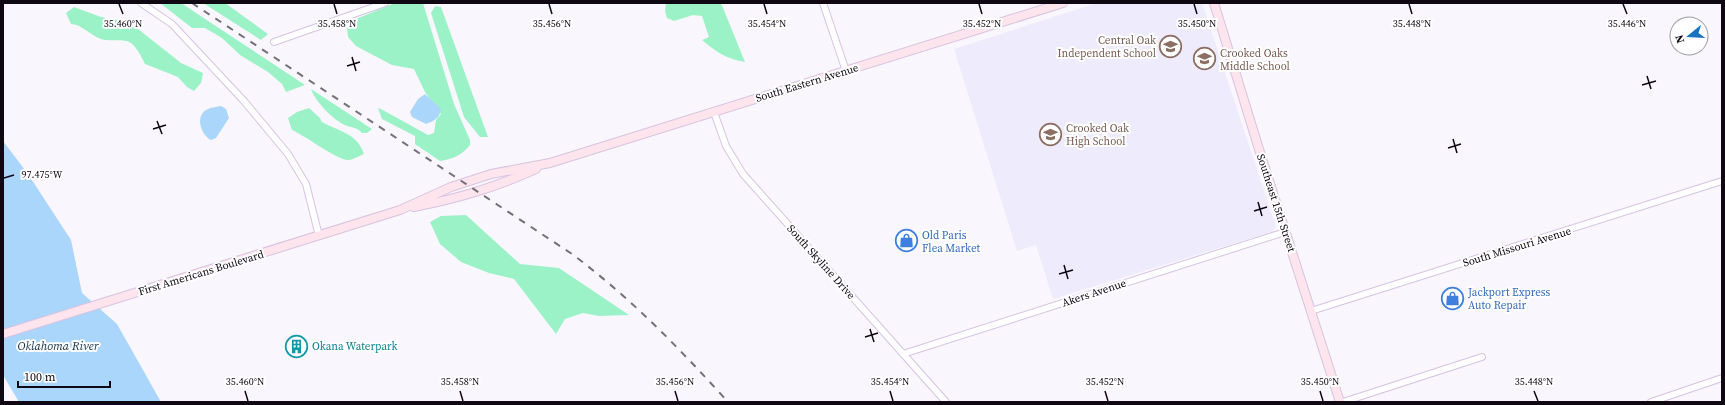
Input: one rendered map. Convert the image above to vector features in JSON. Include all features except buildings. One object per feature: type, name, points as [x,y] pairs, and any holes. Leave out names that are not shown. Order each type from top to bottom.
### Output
[{"type":"main road","name":"South Eastern Avenue","points":[[400,210],[456,199],[496,186],[550,163],[1063,3]]},
{"type":"main road","name":"Southeast 15th Street","points":[[1214,3],[1341,402]]},
{"type":"main road","name":"South Eastern Avenue","points":[[400,210],[451,188],[491,174],[550,163]]},
{"type":"main road","name":"First Americans Boulevard","points":[[3,334],[400,210]]},
{"type":"street","points":[[141,3],[172,24],[244,101],[288,154],[306,184],[319,236]]},
{"type":"street","points":[[274,42],[385,3]]},
{"type":"street","points":[[823,3],[846,71]]},
{"type":"street","name":"South Skyline Drive","points":[[714,112],[726,146],[743,174],[946,402]]},
{"type":"street","name":"South Missouri Avenue","points":[[1311,311],[1722,181]]},
{"type":"street","name":"Akers Avenue","points":[[903,354],[1286,232]]},
{"type":"street","points":[[1341,402],[1482,357]]},
{"type":"street","points":[[1651,402],[1660,401],[1722,378]]},
{"type":"shaded area","points":[[1097,3],[1202,3],[1276,227],[1271,232],[1053,299],[1036,245],[1017,251],[954,49]]},
{"type":"green space","points":[[160,3],[181,3],[305,85],[286,92],[282,84],[268,72],[240,55],[222,38],[205,28],[192,28]]},
{"type":"green space","points":[[203,3],[225,3],[268,34],[261,40]]},
{"type":"green space","points":[[395,3],[423,3],[454,104],[470,140],[470,145],[453,158],[440,161],[415,144],[415,136],[382,119],[378,108],[428,135],[434,133],[436,120],[441,114],[425,92],[414,69],[392,65],[356,46],[348,37],[347,28],[356,19]]},
{"type":"green space","points":[[666,3],[721,3],[745,62],[722,54],[702,40],[709,37],[702,16],[693,15],[674,21],[667,18],[665,11]]},
{"type":"green space","points":[[435,6],[441,7],[488,137],[480,137],[464,117],[431,13]]},
{"type":"green space","points":[[74,7],[101,17],[124,21],[138,29],[181,63],[203,73],[201,83],[194,91],[187,87],[178,77],[145,64],[131,43],[101,39],[75,24],[71,24],[66,13]]},
{"type":"green space","points":[[311,89],[372,129],[367,133],[362,133],[340,123],[320,104]]},
{"type":"green space","points":[[309,108],[320,118],[322,122],[352,137],[361,147],[364,154],[351,160],[337,157],[292,130],[288,118],[297,112]]},
{"type":"green space","points":[[466,215],[520,264],[559,268],[629,315],[599,316],[583,313],[565,319],[556,334],[514,279],[489,273],[461,262],[440,244],[430,222],[441,216]]},
{"type":"water","points":[[425,94],[441,109],[436,119],[426,124],[412,117],[410,112],[418,99]]},
{"type":"water","points":[[221,106],[226,109],[229,118],[216,138],[211,140],[202,130],[200,125],[201,116],[208,109]]},
{"type":"water","name":"Oklahoma River","points":[[3,141],[28,174],[71,240],[82,293],[117,324],[161,402],[19,402],[3,375]]},
{"type":"railway","points":[[192,3],[572,254],[615,288],[654,324],[728,402]]},
{"type":"place","name":"Central Oak Independent School","points":[[1171,46]]},
{"type":"place","name":"Crooked Oaks Middle School","points":[[1205,59]]},
{"type":"place","name":"Crooked Oak High School","points":[[1050,134]]},
{"type":"place","name":"Old Paris Flea Market","points":[[907,241]]},
{"type":"place","name":"Jackport Express Auto Repair","points":[[1452,298]]},
{"type":"place","name":"Okana Waterpark","points":[[296,346]]}]
